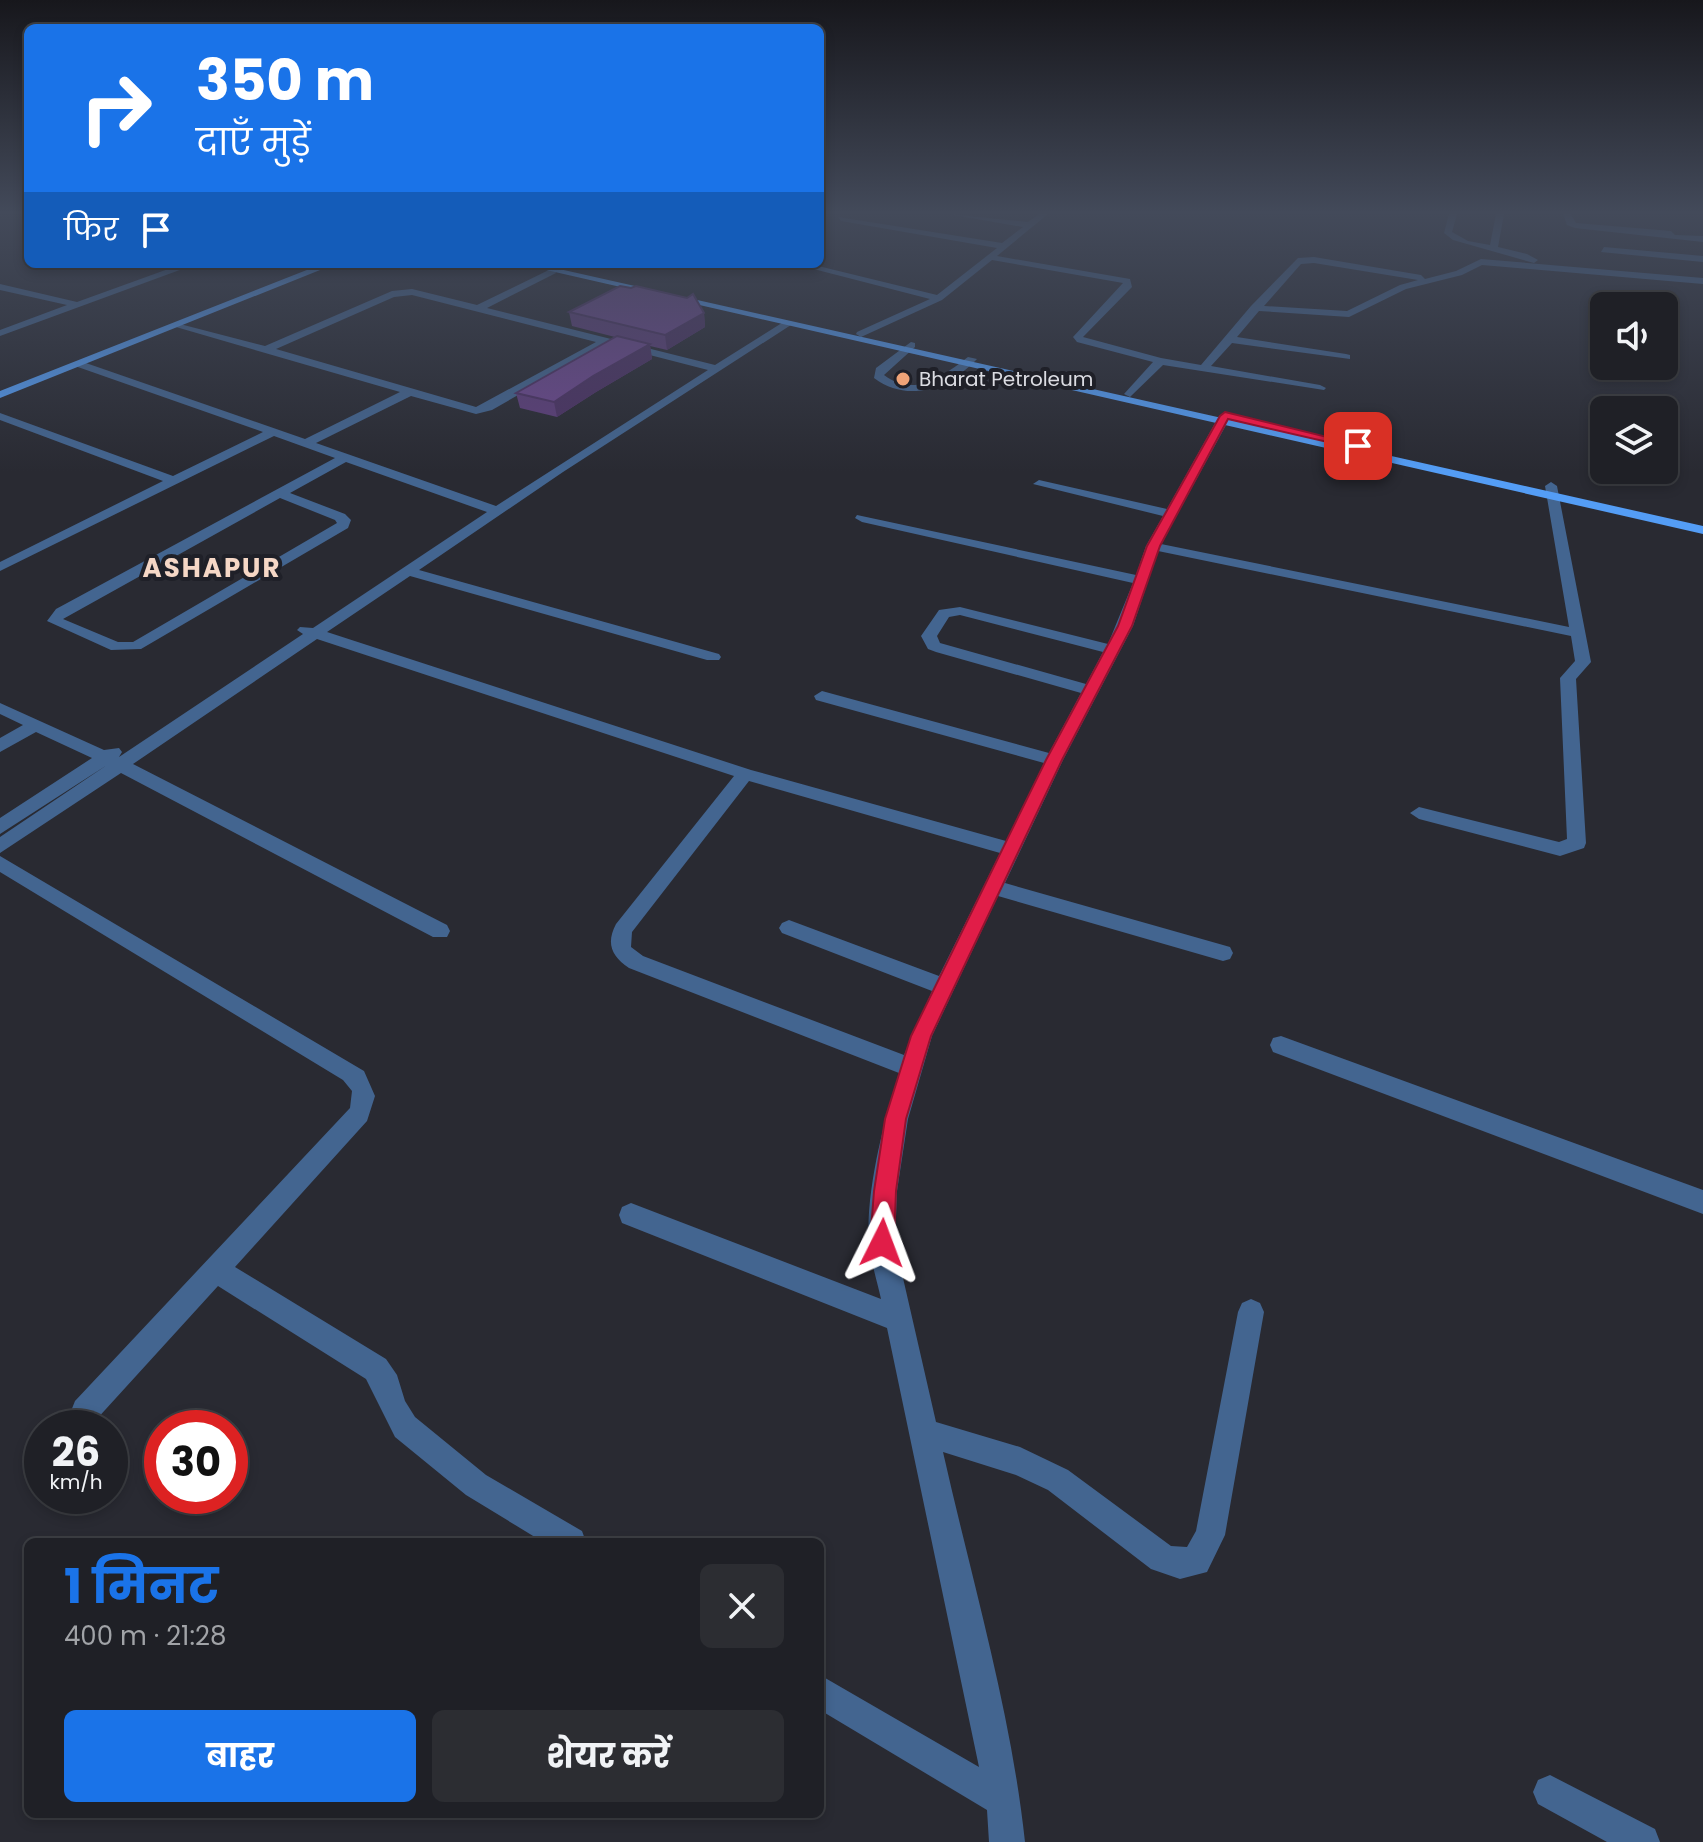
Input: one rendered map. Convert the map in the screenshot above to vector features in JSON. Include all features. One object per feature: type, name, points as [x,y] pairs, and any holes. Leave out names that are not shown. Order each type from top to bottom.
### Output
[{"type":"main road","points":[[0,386],[217,300]]},
{"type":"main road","points":[[0,395],[242,300]]},
{"type":"main road","points":[[693,300],[1130,394],[1223,419]]},
{"type":"main road","points":[[707,300],[861,334],[907,348]]},
{"type":"main road","points":[[968,361],[1551,491],[1703,521]]},
{"type":"main road","points":[[1551,491],[1703,530]]},
{"type":"street","points":[[56,300],[78,305]]},
{"type":"street","points":[[0,333],[92,300]]},
{"type":"street","points":[[268,349],[381,300]]},
{"type":"street","points":[[445,300],[711,368]]},
{"type":"street","points":[[479,308],[494,300]]},
{"type":"street","points":[[861,334],[935,300]]},
{"type":"street","points":[[1114,300],[1078,337],[1160,361],[1320,388]]},
{"type":"street","points":[[1204,368],[1262,300]]},
{"type":"street","points":[[1254,308],[1349,314],[1377,300]]},
{"type":"street","points":[[711,368],[775,320]]},
{"type":"street","points":[[0,827],[112,761],[492,509],[711,368],[789,323]]},
{"type":"street","points":[[180,325],[469,410],[483,410],[605,341]]},
{"type":"street","points":[[1228,339],[1346,357]]},
{"type":"street","points":[[907,348],[880,370],[878,376],[893,388],[922,389],[943,382],[968,361]]},
{"type":"street","points":[[1130,394],[1160,361]]},
{"type":"street","points":[[79,364],[492,509]]},
{"type":"street","points":[[306,443],[410,392]]},
{"type":"street","points":[[0,416],[174,481]]},
{"type":"street","points":[[1007,1842],[1003,1800],[882,1243],[896,1119],[921,1036],[1054,760],[1112,650],[1143,581],[1153,546],[1223,419]]},
{"type":"street","points":[[2,565],[275,431]]},
{"type":"street","points":[[281,494],[340,517],[344,520],[343,525],[136,646],[116,647],[54,621],[61,612],[346,457]]},
{"type":"street","points":[[1039,484],[1170,514]]},
{"type":"street","points":[[1419,813],[1560,849],[1577,843],[1568,678],[1583,662],[1551,491]]},
{"type":"street","points":[[308,630],[408,571],[492,509]]},
{"type":"street","points":[[862,518],[1143,581]]},
{"type":"street","points":[[1153,546],[1578,633]]},
{"type":"street","points":[[408,571],[713,657]]},
{"type":"street","points":[[1091,691],[941,649],[929,642],[929,636],[944,613],[960,611],[1112,650]]},
{"type":"street","points":[[308,630],[745,774],[1013,850]]},
{"type":"street","points":[[822,696],[1054,760]]},
{"type":"street","points":[[0,708],[112,761],[440,931]]},
{"type":"street","points":[[0,746],[35,725]]},
{"type":"street","points":[[0,846],[112,761]]},
{"type":"street","points":[[745,774],[623,929],[618,944],[622,954],[912,1068]]},
{"type":"street","points":[[0,863],[351,1073],[363,1083],[366,1098],[359,1114],[86,1410]]},
{"type":"street","points":[[994,887],[1223,953]]},
{"type":"street","points":[[789,928],[945,987]]},
{"type":"street","points":[[1281,1045],[1703,1202]]},
{"type":"street","points":[[631,1215],[897,1318]]},
{"type":"street","points":[[216,1270],[376,1369],[387,1385],[393,1407],[405,1427],[476,1485],[564,1538]]},
{"type":"street","points":[[923,1432],[1020,1462],[1058,1480],[1162,1558],[1180,1564],[1196,1561],[1210,1535],[1251,1312]]},
{"type":"street","points":[[824,1693],[1003,1800]]},
{"type":"street","points":[[1550,1792],[1642,1842]]},
{"type":"building","points":[[593,300],[696,300],[704,313],[665,335],[569,312]]},
{"type":"building","points":[[617,336],[650,344],[554,402],[516,393]]},
{"type":"place","name":"Bharat Petroleum","points":[[903,379]]},
{"type":"district","name":"ASHAPUR","points":[[212,568]]},
{"type":"route","points":[[882,1243],[885,1191],[896,1119],[921,1036],[1054,760],[1125,626],[1153,546],[1225,416],[1358,446]]}]
